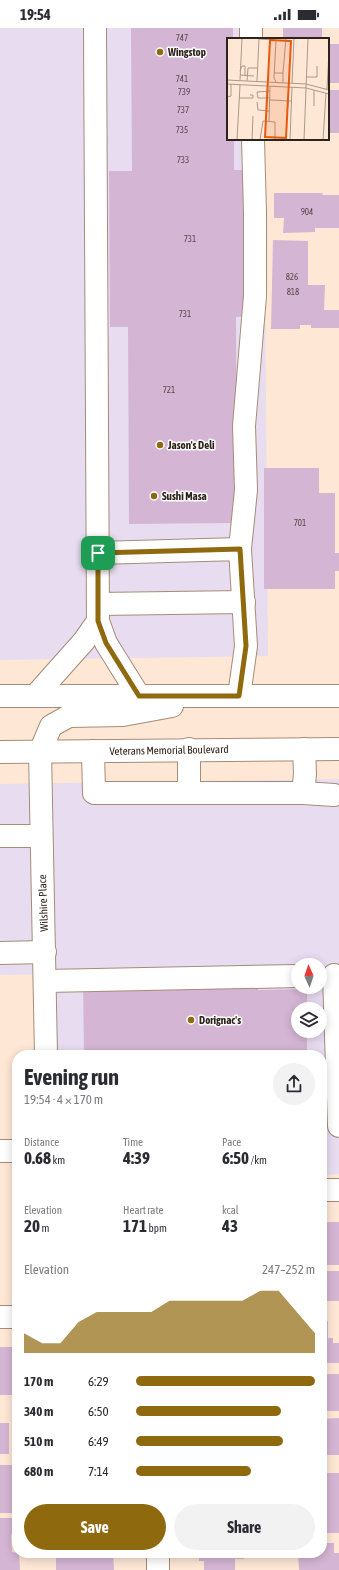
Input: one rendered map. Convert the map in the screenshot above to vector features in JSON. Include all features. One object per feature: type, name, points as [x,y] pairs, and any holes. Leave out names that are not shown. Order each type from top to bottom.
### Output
[{"type":"main road","points":[[95,28],[98,613],[106,643],[139,696]]},
{"type":"main road","points":[[232,696],[246,646],[240,549],[246,490],[244,426],[255,296],[253,140]]},
{"type":"main road","points":[[98,553],[240,549]]},
{"type":"main road","points":[[98,613],[244,602]]},
{"type":"main road","points":[[35,696],[84,641],[98,613]]},
{"type":"main road","points":[[0,696],[339,696]]},
{"type":"main road","points":[[40,752],[50,726],[69,716],[123,715],[232,696]]},
{"type":"main road","points":[[189,749],[189,793]]},
{"type":"main road","name":"Veterans Memorial Boulevard","points":[[0,752],[189,749],[339,749]]},
{"type":"main road","points":[[303,793],[305,774],[304,749]]},
{"type":"main road","points":[[93,751],[94,793],[303,793],[334,795]]},
{"type":"main road","name":"Wilshire Place","points":[[40,752],[41,836],[46,981],[46,1050]]},
{"type":"main road","points":[[0,836],[41,836]]},
{"type":"main road","points":[[0,953],[45,952]]},
{"type":"main road","points":[[331,975],[339,1126]]},
{"type":"main road","points":[[46,981],[291,976]]},
{"type":"main road","points":[[0,1151],[12,1151]]},
{"type":"main road","points":[[327,1190],[339,1190]]},
{"type":"main road","points":[[0,1317],[12,1317]]},
{"type":"main road","points":[[158,1558],[158,1570]]},
{"type":"shaded area","points":[[0,28],[262,28],[262,38],[227,38],[227,140],[264,140],[268,656],[0,660]]},
{"type":"shaded area","points":[[339,779],[339,1174],[327,1175],[327,1050],[56,1050],[55,974],[0,975],[0,784]]},
{"type":"building","points":[[131,28],[233,28],[233,38],[227,38],[227,140],[234,140],[234,170],[247,170],[248,316],[236,317],[237,523],[129,524],[128,327],[110,327],[109,171],[132,171]]},
{"type":"building","points":[[283,28],[322,28],[322,38],[283,38]]},
{"type":"building","points":[[329,44],[339,44],[339,83],[329,83]]},
{"type":"building","points":[[329,90],[339,90],[339,133],[329,133]]},
{"type":"building","points":[[274,193],[323,193],[322,195],[339,195],[339,228],[315,228],[315,232],[283,233],[284,218],[274,218]]},
{"type":"building","points":[[273,240],[308,241],[308,285],[325,285],[324,310],[339,310],[339,328],[311,328],[311,325],[300,325],[300,329],[271,329]]},
{"type":"building","points":[[264,468],[319,468],[319,493],[335,493],[335,553],[339,553],[339,571],[335,571],[335,589],[264,589]]},
{"type":"building","name":"Dorignac's","points":[[258,982],[258,990],[291,989],[291,994],[307,994],[307,1002],[291,1002],[291,1038],[307,1038],[307,1050],[84,1050],[83,983]]},
{"type":"building","points":[[327,1222],[339,1222],[339,1265],[327,1265]]},
{"type":"building","points":[[327,1271],[339,1271],[339,1301],[327,1301]]},
{"type":"building","points":[[327,1321],[328,1338],[333,1338],[333,1343],[339,1343],[339,1363],[327,1363]]},
{"type":"building","points":[[0,1347],[12,1347],[12,1395],[0,1395]]},
{"type":"building","points":[[327,1374],[339,1374],[339,1411],[327,1411]]},
{"type":"building","points":[[339,1418],[339,1455],[327,1455],[327,1419]]},
{"type":"building","points":[[0,1423],[9,1423],[9,1454],[0,1454]]},
{"type":"building","points":[[0,1465],[12,1465],[12,1513],[0,1513]]},
{"type":"building","points":[[327,1473],[339,1473],[339,1533],[327,1533]]},
{"type":"building","points":[[0,1518],[12,1518],[12,1558],[19,1558],[20,1570],[0,1570]]},
{"type":"building","points":[[327,1543],[334,1543],[334,1553],[339,1553],[339,1570],[299,1570],[298,1558],[327,1558]]},
{"type":"building","points":[[56,1558],[113,1558],[114,1570],[56,1570]]},
{"type":"building","points":[[199,1558],[244,1558],[235,1559],[235,1570],[204,1570],[204,1561],[199,1561]]},
{"type":"place","name":"Wingstop","points":[[160,52]]},
{"type":"place","name":"Jason's Deli","points":[[160,445]]},
{"type":"place","name":"Sushi Masa","points":[[154,496]]},
{"type":"place","name":"Dorignac's","points":[[191,1020]]},
{"type":"route","points":[[240,549],[246,646],[239,696],[139,696],[106,643],[98,621],[98,553],[240,549]]}]
